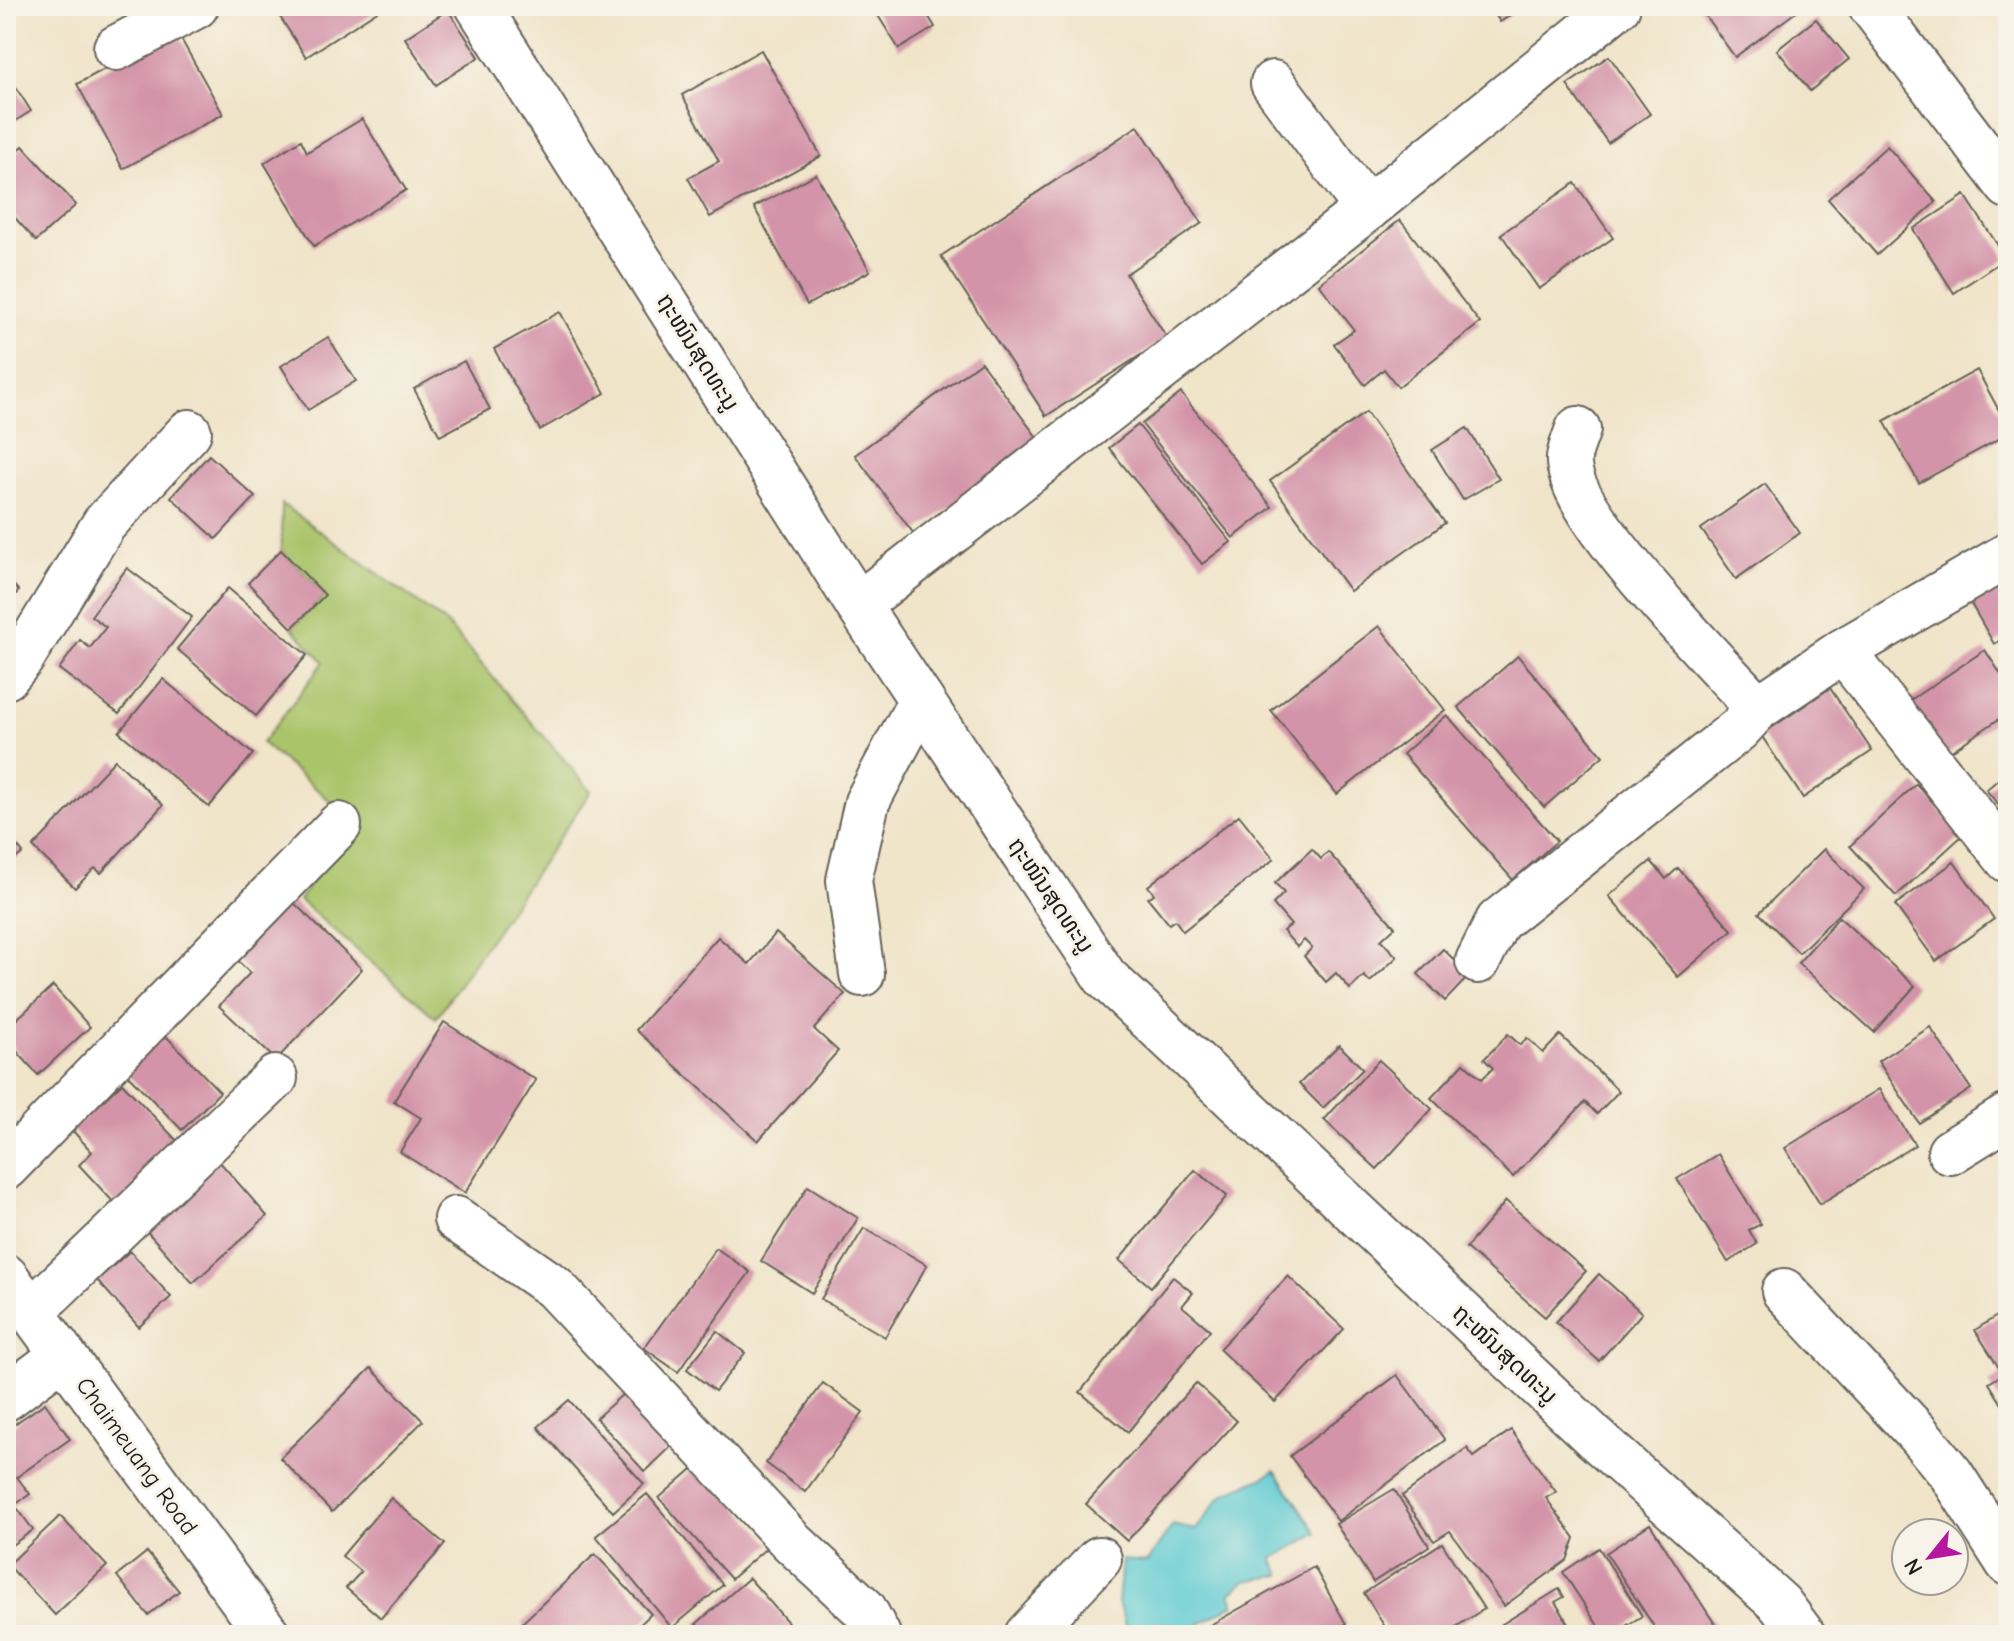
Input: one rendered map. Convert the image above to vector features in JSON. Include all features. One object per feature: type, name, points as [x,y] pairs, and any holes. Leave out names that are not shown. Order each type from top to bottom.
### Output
[{"type":"street","points":[[116,48],[196,6]]},
{"type":"street","name":"ຖະໜົນສຸດທະນູ","points":[[478,6],[858,605],[1105,977],[1595,1438],[1780,1604],[1803,1635]]},
{"type":"street","points":[[858,605],[1367,209],[1618,6]]},
{"type":"street","points":[[1871,6],[2008,186]]},
{"type":"street","points":[[1273,83],[1367,209]]},
{"type":"street","points":[[1578,429],[1568,460],[1580,499],[1632,569],[1758,708]]},
{"type":"street","points":[[6,677],[22,658],[104,524],[189,432]]},
{"type":"street","points":[[1478,961],[1498,921],[1739,729],[1758,708],[1843,651],[2008,555]]},
{"type":"street","points":[[1843,651],[2008,860]]},
{"type":"street","points":[[862,974],[849,880],[867,802],[921,700]]},
{"type":"street","points":[[6,1167],[339,825]]},
{"type":"street","points":[[18,1294],[275,1078]]},
{"type":"street","points":[[1950,1152],[2008,1116]]},
{"type":"street","points":[[456,1219],[554,1287],[790,1540],[864,1609],[878,1635]]},
{"type":"street","points":[[1784,1291],[1917,1433],[1951,1474],[2008,1563]]},
{"type":"street","name":"Chaimeuang Road","points":[[18,1294],[268,1635]]},
{"type":"street","points":[[6,1398],[63,1355]]},
{"type":"street","points":[[1027,1635],[1099,1559]]},
{"type":"green space","points":[[282,504],[446,623],[591,791],[436,1018],[299,900],[354,821],[262,743],[324,662],[292,628],[325,595],[281,550]]},
{"type":"water","points":[[1275,1470],[1317,1533],[1273,1559],[1281,1575],[1246,1581],[1230,1593],[1234,1604],[1197,1626],[1201,1635],[1129,1635],[1118,1603],[1122,1560],[1147,1562],[1173,1525],[1195,1530],[1224,1495]]},
{"type":"building","points":[[273,6],[385,6],[306,57]]},
{"type":"building","points":[[872,6],[922,6],[935,27],[899,49]]},
{"type":"building","points":[[1490,6],[1525,6],[1500,22]]},
{"type":"building","points":[[1698,6],[1804,6],[1735,57]]},
{"type":"building","points":[[448,10],[479,57],[436,85],[405,38]]},
{"type":"building","points":[[1816,19],[1849,59],[1810,91],[1777,50]]},
{"type":"building","points":[[176,30],[223,114],[123,169],[77,84]]},
{"type":"building","points":[[761,50],[821,156],[710,217],[688,178],[719,161],[682,95]]},
{"type":"building","points":[[1609,56],[1650,114],[1608,143],[1567,85]]},
{"type":"building","points":[[6,72],[31,111],[6,127]]},
{"type":"building","points":[[362,119],[406,190],[314,246],[264,163],[301,140],[307,152]]},
{"type":"building","points":[[1138,126],[1202,223],[1126,274],[1167,338],[1046,416],[941,256]]},
{"type":"building","points":[[23,146],[76,205],[36,241],[6,208],[6,161]]},
{"type":"building","points":[[1887,146],[1936,202],[1877,255],[1828,199]]},
{"type":"building","points":[[816,174],[870,271],[807,305],[754,207]]},
{"type":"building","points":[[1575,183],[1613,238],[1539,289],[1501,234]]},
{"type":"building","points":[[1965,195],[2006,258],[1954,293],[1913,229]]},
{"type":"building","points":[[1400,220],[1480,323],[1398,387],[1384,369],[1365,385],[1334,344],[1354,330],[1319,284]]},
{"type":"building","points":[[560,312],[605,393],[540,430],[494,349]]},
{"type":"building","points":[[328,337],[356,381],[308,410],[281,366]]},
{"type":"building","points":[[464,361],[490,409],[440,436],[414,389]]},
{"type":"building","points":[[981,362],[1039,440],[914,534],[855,455]]},
{"type":"building","points":[[1977,370],[2008,427],[2008,434],[1919,483],[1884,421]]},
{"type":"building","points":[[1181,393],[1272,507],[1233,538],[1142,424]]},
{"type":"building","points":[[1366,412],[1445,523],[1350,591],[1270,481]]},
{"type":"building","points":[[1138,425],[1231,542],[1202,564],[1109,448]]},
{"type":"building","points":[[1467,428],[1499,479],[1463,500],[1432,450]]},
{"type":"building","points":[[209,455],[255,497],[216,539],[171,497]]},
{"type":"building","points":[[1765,484],[1800,533],[1736,579],[1701,529]]},
{"type":"building","points":[[281,550],[325,595],[292,628],[248,583]]},
{"type":"building","points":[[127,568],[192,617],[119,714],[59,669],[80,640],[90,648],[106,627],[91,616]]},
{"type":"building","points":[[2008,571],[2008,636],[1994,644],[1966,595]]},
{"type":"building","points":[[6,577],[19,591],[6,604]]},
{"type":"building","points":[[228,588],[307,655],[256,716],[177,649]]},
{"type":"building","points":[[1379,626],[1445,710],[1337,794],[1271,710]]},
{"type":"building","points":[[1985,650],[2008,685],[2008,713],[1938,760],[1903,705]]},
{"type":"building","points":[[1518,656],[1603,756],[1544,807],[1458,707]]},
{"type":"building","points":[[163,679],[253,754],[209,807],[119,732]]},
{"type":"building","points":[[1830,688],[1872,751],[1803,798],[1761,735]]},
{"type":"building","points":[[1447,715],[1557,841],[1513,880],[1403,754]]},
{"type":"building","points":[[115,760],[163,805],[101,873],[95,868],[75,888],[33,847]]},
{"type":"building","points":[[2008,771],[2008,816],[1986,790]]},
{"type":"building","points":[[1916,784],[1963,835],[1896,896],[1850,846]]},
{"type":"building","points":[[1239,815],[1274,859],[1183,931],[1175,920],[1169,924],[1148,898],[1154,894],[1148,886]]},
{"type":"building","points":[[6,832],[23,853],[6,866]]},
{"type":"building","points":[[1312,849],[1321,859],[1328,852],[1395,927],[1381,940],[1397,957],[1370,982],[1364,976],[1350,989],[1336,973],[1326,982],[1304,956],[1312,948],[1304,940],[1297,947],[1283,931],[1291,925],[1273,904],[1284,893],[1275,883]]},
{"type":"building","points":[[1824,849],[1864,889],[1799,953],[1759,913]]},
{"type":"building","points":[[1651,861],[1666,879],[1678,868],[1732,930],[1678,977],[1609,896]]},
{"type":"building","points":[[1954,862],[1994,919],[1936,961],[1895,905]]},
{"type":"building","points":[[290,899],[362,969],[276,1060],[219,1006],[250,973],[228,951]]},
{"type":"building","points":[[1839,917],[1915,986],[1874,1032],[1798,963]]},
{"type":"building","points":[[776,933],[845,994],[814,1029],[838,1051],[758,1141],[636,1030],[718,937],[749,964]]},
{"type":"building","points":[[1443,949],[1470,975],[1445,1001],[1418,974]]},
{"type":"building","points":[[53,986],[90,1027],[38,1075],[6,1039],[6,1029]]},
{"type":"building","points":[[444,1022],[536,1080],[465,1193],[400,1152],[421,1118],[394,1101]]},
{"type":"building","points":[[1930,1027],[1971,1089],[1919,1123],[1878,1061]]},
{"type":"building","points":[[163,1033],[220,1092],[182,1130],[124,1071]]},
{"type":"building","points":[[1508,1034],[1520,1045],[1527,1038],[1543,1053],[1560,1035],[1619,1091],[1597,1114],[1585,1102],[1513,1177],[1431,1098],[1464,1063],[1482,1079],[1493,1068],[1484,1059]]},
{"type":"building","points":[[1339,1045],[1363,1069],[1323,1108],[1299,1084]]},
{"type":"building","points":[[1379,1060],[1432,1109],[1377,1169],[1324,1120]]},
{"type":"building","points":[[122,1083],[181,1145],[117,1206],[79,1165],[92,1152],[72,1130]]},
{"type":"building","points":[[1879,1089],[1915,1145],[1820,1204],[1785,1148]]},
{"type":"building","points":[[1718,1154],[1761,1224],[1749,1230],[1757,1244],[1728,1262],[1677,1179]]},
{"type":"building","points":[[219,1161],[267,1216],[193,1283],[144,1228]]},
{"type":"building","points":[[1195,1170],[1227,1196],[1151,1287],[1119,1260]]},
{"type":"building","points":[[808,1186],[858,1218],[812,1293],[761,1261]]},
{"type":"building","points":[[1506,1201],[1586,1271],[1545,1317],[1466,1248]]},
{"type":"building","points":[[864,1228],[927,1265],[885,1337],[821,1299]]},
{"type":"building","points":[[716,1248],[750,1272],[678,1372],[644,1348]]},
{"type":"building","points":[[130,1251],[171,1297],[139,1327],[97,1280]]},
{"type":"building","points":[[1599,1274],[1642,1313],[1599,1361],[1556,1322]]},
{"type":"building","points":[[1288,1276],[1344,1329],[1275,1402],[1219,1349]]},
{"type":"building","points":[[1173,1277],[1193,1293],[1182,1306],[1210,1330],[1128,1432],[1080,1392]]},
{"type":"building","points":[[2008,1309],[2008,1414],[1989,1383],[2003,1374],[1975,1330]]},
{"type":"building","points":[[717,1331],[745,1353],[715,1391],[687,1369]]},
{"type":"building","points":[[371,1368],[423,1421],[332,1512],[280,1458]]},
{"type":"building","points":[[1397,1375],[1445,1440],[1338,1521],[1290,1456]]},
{"type":"building","points":[[823,1383],[863,1412],[805,1492],[766,1463]]},
{"type":"building","points":[[1196,1383],[1237,1421],[1127,1541],[1086,1504]]},
{"type":"building","points":[[631,1387],[678,1440],[645,1472],[596,1418]]},
{"type":"building","points":[[569,1400],[644,1484],[613,1512],[538,1427]]},
{"type":"building","points":[[45,1403],[70,1439],[17,1477],[30,1494],[6,1511],[6,1430]]},
{"type":"building","points":[[1511,1430],[1556,1492],[1546,1498],[1575,1538],[1567,1560],[1504,1606],[1450,1531],[1434,1541],[1402,1496],[1467,1448],[1474,1457]]},
{"type":"building","points":[[699,1463],[771,1544],[731,1579],[659,1498]]},
{"type":"building","points":[[1394,1489],[1429,1546],[1373,1582],[1336,1524]]},
{"type":"building","points":[[647,1494],[723,1585],[672,1628],[596,1536]]},
{"type":"building","points":[[391,1498],[445,1544],[381,1618],[346,1588],[361,1572],[342,1556]]},
{"type":"building","points":[[18,1509],[33,1530],[6,1549],[6,1517]]},
{"type":"building","points":[[60,1516],[107,1566],[55,1615],[8,1565]]},
{"type":"building","points":[[1650,1524],[1722,1635],[1645,1635],[1655,1628],[1606,1553]]},
{"type":"building","points":[[1442,1543],[1484,1609],[1443,1635],[1390,1635],[1364,1593]]},
{"type":"building","points":[[1599,1548],[1642,1616],[1611,1635],[1604,1635],[1563,1572]]},
{"type":"building","points":[[147,1552],[179,1591],[148,1615],[117,1576]]},
{"type":"building","points":[[595,1554],[651,1614],[629,1635],[534,1635],[522,1623]]},
{"type":"building","points":[[1314,1567],[1346,1624],[1326,1635],[1207,1635],[1203,1629]]},
{"type":"building","points":[[749,1578],[799,1635],[706,1635],[696,1624]]},
{"type":"building","points":[[1559,1589],[1564,1597],[1555,1602],[1576,1635],[1497,1635],[1494,1629]]}]
